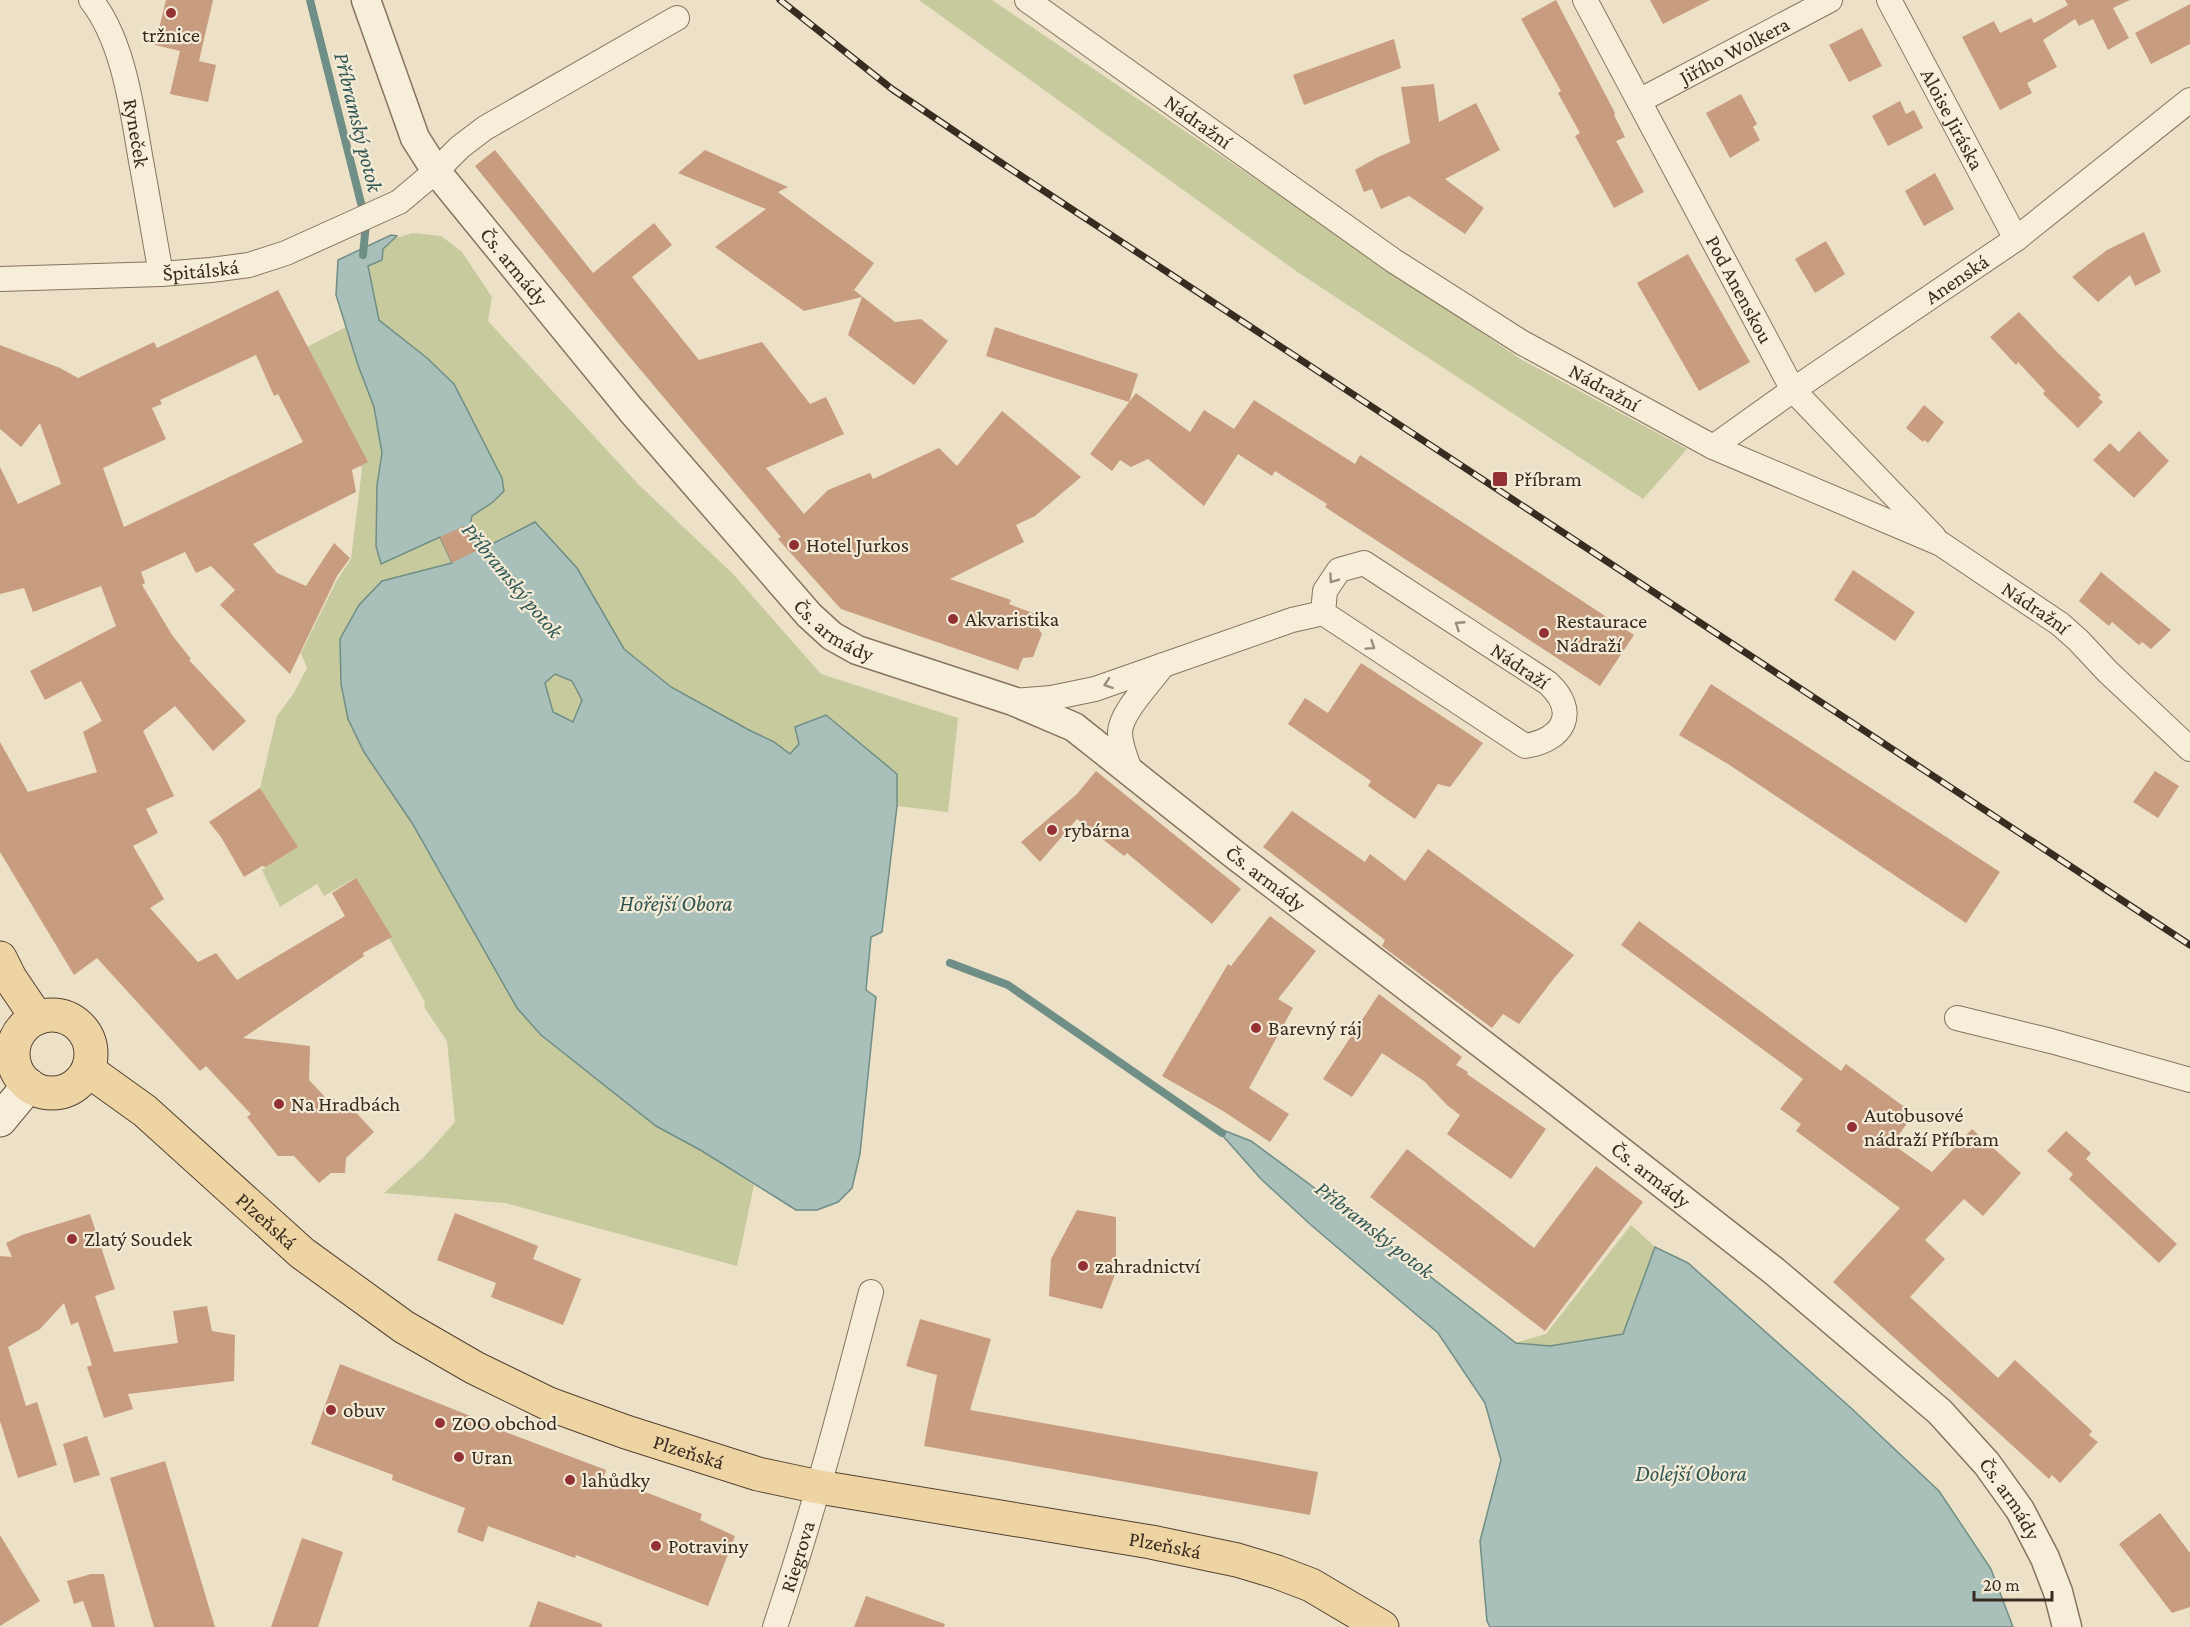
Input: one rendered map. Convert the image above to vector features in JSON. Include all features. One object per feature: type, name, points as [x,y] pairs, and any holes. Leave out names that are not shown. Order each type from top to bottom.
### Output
[{"type":"main road","points":[[0,958],[10,978],[37,1018]]},
{"type":"main road","points":[[57,1016],[75,1022],[85,1032],[90,1044],[92,1057],[88,1070],[82,1080],[62,1092],[39,1091],[29,1085],[20,1075],[14,1063],[17,1036],[26,1025],[37,1018],[57,1016]]},
{"type":"main road","name":"Plzeňská","points":[[88,1070],[145,1111],[302,1253],[404,1327],[475,1368],[549,1404],[626,1432],[758,1474],[819,1488],[1150,1542],[1237,1560],[1311,1585],[1382,1627]]},
{"type":"main road","points":[[0,1120],[29,1085]]},
{"type":"street","name":"Ryneček","points":[[91,0],[109,29],[119,56],[137,136],[161,274]]},
{"type":"street","name":"Čs. armády","points":[[366,0],[415,138],[436,171],[631,410],[809,615],[832,636],[857,650],[1013,701],[1074,727],[1235,855],[1774,1271],[1940,1412],[1987,1464],[2020,1510],[2046,1558],[2067,1627]]},
{"type":"street","name":"Nádražní","points":[[1027,0],[1395,261],[1521,342],[1713,447],[1941,544],[2060,624],[2190,749]]},
{"type":"street","name":"Pod Anenskou","points":[[1585,0],[1793,390],[1941,544]]},
{"type":"street","name":"Jiřího Wolkera","points":[[1639,101],[1830,0]]},
{"type":"street","name":"Aloise Jiráska","points":[[1889,0],[2016,239]]},
{"type":"street","points":[[436,171],[460,147],[485,128],[677,18]]},
{"type":"street","name":"Anenská","points":[[1713,447],[2016,239],[2190,100]]},
{"type":"street","name":"Špitálská","points":[[0,279],[161,274],[249,265],[286,253],[399,202],[436,171]]},
{"type":"street","name":"Nádraží","points":[[1364,563],[1548,683],[1556,691],[1564,706],[1563,721],[1558,732],[1549,740],[1525,746],[1323,613],[1325,591],[1339,570],[1364,563]]},
{"type":"street","points":[[1013,701],[1073,695],[1292,620],[1323,613]]},
{"type":"street","points":[[1131,772],[1122,749],[1120,733],[1122,720],[1163,665]]},
{"type":"street","points":[[1957,1018],[2051,1041],[2190,1080]]},
{"type":"street","name":"Riegrova","points":[[775,1627],[819,1488],[871,1292]]},
{"type":"green space","points":[[919,0],[992,0],[1522,360],[1687,449],[1643,499],[1296,271]]},
{"type":"green space","points":[[413,233],[441,236],[462,252],[492,297],[488,321],[639,485],[733,574],[821,674],[958,718],[948,812],[897,806],[897,773],[799,744],[790,754],[774,742],[671,687],[624,649],[577,568],[472,542],[465,528],[470,526],[472,516],[493,502],[427,358],[379,320],[368,266],[382,260],[383,249],[396,238]]},
{"type":"green space","points":[[346,327],[374,407],[382,453],[377,485],[376,546],[380,564],[440,537],[452,563],[382,581],[364,752],[412,823],[517,1008],[541,1035],[656,1126],[702,1151],[754,1185],[737,1266],[505,1203],[384,1193],[424,1157],[455,1122],[447,1041],[424,1007],[425,1002],[355,878],[324,896],[317,884],[280,907],[262,870],[298,847],[260,788],[277,716],[294,693],[307,668],[301,653],[337,580],[351,559],[362,469],[303,349]]},
{"type":"green space","points":[[555,674],[572,681],[582,700],[572,723],[553,712],[544,682]]},
{"type":"green space","points":[[1631,1225],[1655,1247],[1624,1334],[1550,1346],[1516,1343],[1546,1334]]},
{"type":"water","name":"Hořejší Obora","points":[[391,235],[397,236],[383,249],[382,260],[368,266],[379,320],[427,358],[454,384],[502,478],[504,491],[493,502],[472,516],[470,526],[465,528],[472,542],[485,535],[490,545],[535,522],[577,568],[624,649],[671,687],[774,742],[790,754],[799,744],[795,727],[826,715],[897,774],[897,806],[882,932],[871,937],[866,990],[876,997],[860,1154],[852,1188],[838,1202],[817,1210],[796,1210],[702,1151],[656,1126],[541,1035],[517,1008],[412,823],[364,752],[348,719],[341,684],[340,639],[359,605],[382,581],[452,563],[440,537],[381,564],[376,546],[377,485],[382,453],[374,407],[336,295],[338,260]],"holes":[[[555,674],[572,681],[582,700],[573,722],[553,712],[545,683]]]},
{"type":"water","name":"Dolejší Obora","points":[[1215,1127],[1251,1141],[1516,1343],[1550,1346],[1623,1334],[1655,1247],[1688,1263],[1851,1408],[1939,1491],[1991,1569],[2013,1627],[1490,1627],[1487,1621],[1480,1541],[1501,1460],[1485,1403],[1438,1333],[1311,1225],[1261,1179]]},
{"type":"building","points":[[166,0],[213,0],[199,61],[216,65],[208,102],[170,94],[180,51],[155,45]]},
{"type":"building","points":[[1556,0],[1615,113],[1625,137],[1616,141],[1644,192],[1614,208],[1575,136],[1580,133],[1558,93],[1561,91],[1521,19]]},
{"type":"building","points":[[1650,0],[1710,0],[1663,24]]},
{"type":"building","points":[[2065,0],[2130,0],[2113,8],[2129,38],[2108,50],[2093,19],[2079,26],[2075,19],[2043,40],[2057,67],[2027,83],[2032,93],[2000,110],[1962,37],[1994,21],[2000,33],[2031,18],[2034,23],[2068,5]]},
{"type":"building","points":[[2190,4],[2190,44],[2151,64],[2135,33]]},
{"type":"building","points":[[1862,28],[1882,66],[1849,82],[1829,45]]},
{"type":"building","points":[[1394,39],[1401,68],[1304,105],[1293,75]]},
{"type":"building","points":[[1434,84],[1439,122],[1476,103],[1500,150],[1445,179],[1484,208],[1465,234],[1409,196],[1381,209],[1372,189],[1364,192],[1355,170],[1410,143],[1401,87]]},
{"type":"building","points":[[1741,94],[1757,124],[1753,127],[1760,140],[1730,158],[1706,113]]},
{"type":"building","points":[[1900,101],[1906,114],[1914,110],[1923,128],[1888,146],[1872,116]]},
{"type":"building","points":[[495,150],[593,273],[654,223],[672,245],[632,277],[699,360],[762,342],[810,404],[826,397],[844,434],[766,468],[804,514],[828,490],[870,473],[873,479],[939,448],[957,466],[1002,411],[1081,477],[1035,516],[1016,525],[1024,542],[950,579],[1011,600],[1009,604],[1038,615],[1035,623],[1042,634],[1033,657],[1023,658],[1018,670],[841,609],[778,539],[781,537],[618,343],[475,166]]},
{"type":"building","points":[[705,150],[788,187],[778,192],[874,263],[854,290],[895,322],[921,319],[948,341],[914,385],[848,335],[862,297],[804,311],[715,247],[766,209],[678,173]]},
{"type":"building","points":[[1935,173],[1954,209],[1924,226],[1905,191]]},
{"type":"building","points":[[2144,232],[2161,272],[2135,286],[2130,275],[2098,302],[2072,277],[2107,250]]},
{"type":"building","points":[[1826,241],[1845,274],[1815,293],[1795,259]]},
{"type":"building","points":[[1688,254],[1750,362],[1699,391],[1637,283]]},
{"type":"building","points":[[278,290],[368,462],[352,470],[356,492],[253,544],[277,573],[306,586],[334,543],[350,558],[337,576],[290,674],[220,605],[235,590],[211,566],[196,573],[185,552],[141,572],[145,583],[142,585],[172,635],[191,659],[189,660],[246,721],[213,751],[175,706],[143,731],[174,796],[146,809],[158,833],[133,846],[164,899],[150,908],[198,962],[216,953],[237,980],[345,916],[332,893],[356,878],[392,937],[363,953],[364,956],[243,1038],[310,1046],[309,1080],[325,1097],[334,1099],[340,1104],[349,1105],[374,1132],[346,1158],[345,1173],[331,1173],[319,1183],[294,1156],[278,1156],[247,1117],[251,1114],[206,1066],[200,1071],[97,958],[74,975],[0,852],[0,742],[28,792],[97,772],[83,732],[102,721],[81,681],[45,700],[30,671],[116,626],[101,586],[33,612],[24,588],[0,594],[0,467],[18,504],[61,484],[40,423],[21,447],[0,429],[0,345],[60,368],[78,378],[154,342],[157,348]],"holes":[[[256,355],[274,396],[278,394],[303,442],[124,527],[103,468],[166,439],[152,408],[162,404],[160,400]]]},
{"type":"building","points":[[2019,312],[2101,395],[2098,398],[2103,402],[2078,428],[2043,394],[2045,391],[2018,362],[2016,365],[1990,337]]},
{"type":"building","points":[[995,327],[1138,374],[1129,402],[986,356]]},
{"type":"building","points":[[1136,393],[1190,432],[1204,410],[1234,429],[1254,400],[1355,464],[1360,455],[1634,635],[1600,686],[1325,507],[1327,504],[1275,471],[1272,476],[1238,454],[1204,506],[1148,459],[1131,467],[1120,460],[1112,471],[1090,454]]},
{"type":"building","points":[[1924,405],[1944,422],[1928,443],[1924,440],[1923,442],[1906,428]]},
{"type":"building","points":[[2139,431],[2169,461],[2134,498],[2093,460],[2110,443],[2119,452]]},
{"type":"building","points":[[464,526],[476,551],[452,563],[440,537]]},
{"type":"building","points":[[1853,570],[1915,612],[1895,641],[1834,600]]},
{"type":"building","points":[[2101,572],[2171,630],[2151,649],[2142,642],[2139,645],[2112,622],[2109,626],[2079,601]]},
{"type":"building","points":[[1361,663],[1483,743],[1450,787],[1438,784],[1415,819],[1368,786],[1371,781],[1288,724],[1305,698],[1328,713]]},
{"type":"building","points":[[1711,684],[2000,872],[1966,923],[1728,764],[1679,735]]},
{"type":"building","points":[[1096,771],[1241,889],[1212,924],[1127,853],[1124,856],[1077,819],[1040,862],[1021,842],[1077,794]]},
{"type":"building","points":[[2155,771],[2179,786],[2158,818],[2133,802]]},
{"type":"building","points":[[260,788],[298,847],[266,867],[262,866],[244,877],[221,837],[209,822]]},
{"type":"building","points":[[1292,811],[1365,862],[1370,854],[1405,881],[1428,849],[1574,955],[1519,1024],[1503,1014],[1492,1028],[1382,946],[1385,940],[1263,847]]},
{"type":"building","points":[[1270,916],[1316,951],[1278,999],[1293,1008],[1249,1088],[1289,1114],[1270,1142],[1223,1111],[1162,1076],[1228,964],[1231,966]]},
{"type":"building","points":[[1639,921],[1841,1071],[1846,1064],[1914,1114],[1892,1144],[1932,1172],[1972,1129],[2021,1173],[1983,1216],[1964,1199],[1925,1240],[1945,1259],[1910,1297],[1998,1378],[2015,1360],[2092,1431],[2089,1435],[2098,1442],[2060,1483],[2052,1475],[2049,1479],[1833,1282],[1900,1208],[1796,1131],[1801,1124],[1780,1109],[1803,1079],[1621,945]]},
{"type":"building","points":[[1379,994],[1462,1057],[1456,1065],[1468,1072],[1467,1074],[1546,1129],[1511,1179],[1447,1134],[1460,1115],[1424,1081],[1382,1053],[1352,1097],[1323,1079]]},
{"type":"building","points":[[2066,1131],[2091,1153],[2086,1159],[2177,1244],[2159,1263],[2069,1179],[2073,1174],[2047,1151]]},
{"type":"building","points":[[1407,1149],[1534,1248],[1596,1166],[1643,1202],[1545,1331],[1370,1197]]},
{"type":"building","name":"zahradnictví","points":[[1077,1210],[1116,1217],[1116,1272],[1102,1309],[1049,1296],[1051,1259]]},
{"type":"building","points":[[455,1213],[538,1246],[533,1259],[581,1279],[563,1325],[491,1297],[496,1283],[437,1260]]},
{"type":"building","points":[[90,1214],[115,1289],[95,1296],[114,1352],[178,1343],[173,1311],[207,1306],[212,1331],[235,1335],[234,1381],[128,1394],[133,1409],[104,1418],[87,1367],[92,1365],[78,1322],[71,1325],[64,1303],[40,1329],[8,1347],[26,1406],[37,1402],[57,1465],[18,1478],[0,1421],[0,1256],[12,1257],[6,1243],[22,1235]]},
{"type":"building","points":[[920,1319],[991,1339],[970,1410],[1318,1472],[1310,1515],[924,1446],[937,1375],[906,1366]]},
{"type":"building","name":"Uran","points":[[340,1364],[473,1417],[474,1420],[606,1470],[604,1476],[702,1514],[700,1520],[735,1536],[708,1606],[576,1555],[575,1558],[488,1526],[483,1542],[457,1532],[465,1508],[392,1480],[393,1475],[311,1444]]},
{"type":"building","points":[[87,1436],[100,1475],[74,1483],[63,1444]]},
{"type":"building","points":[[165,1461],[215,1627],[154,1627],[110,1478]]},
{"type":"building","points":[[2160,1513],[2190,1553],[2190,1607],[2172,1613],[2119,1544]]},
{"type":"building","points":[[0,1535],[40,1601],[0,1626]]},
{"type":"building","points":[[302,1538],[343,1552],[318,1627],[271,1627]]},
{"type":"building","points":[[91,1574],[104,1574],[115,1627],[92,1627],[83,1601],[74,1604],[67,1581]]},
{"type":"building","points":[[866,1596],[945,1624],[944,1627],[854,1627]]},
{"type":"building","points":[[538,1601],[602,1624],[602,1627],[529,1627]]},
{"type":"waterway","name":"Příbramský potok","points":[[310,0],[366,223],[363,255]]},
{"type":"waterway","name":"Příbramský potok","points":[[950,963],[1008,985],[1222,1133]]},
{"type":"railway","points":[[780,0],[892,89],[997,160],[2190,945]]},
{"type":"place","name":"tržnice","points":[[171,13]]},
{"type":"place","name":"Příbram","points":[[1500,479]]},
{"type":"place","name":"Hotel Jurkos","points":[[794,545]]},
{"type":"place","name":"Akvaristika","points":[[953,619]]},
{"type":"place","name":"Restaurace Nádraží","points":[[1544,633]]},
{"type":"place","name":"rybárna","points":[[1052,830]]},
{"type":"place","name":"Barevný ráj","points":[[1256,1028]]},
{"type":"place","name":"Na Hradbách","points":[[279,1104]]},
{"type":"place","name":"Autobusové nádraží Příbram","points":[[1852,1127]]},
{"type":"place","name":"Zlatý Soudek","points":[[72,1239]]},
{"type":"place","name":"zahradnictví","points":[[1083,1266]]},
{"type":"place","name":"obuv","points":[[331,1410]]},
{"type":"place","name":"ZOO obchod","points":[[440,1423]]},
{"type":"place","name":"Uran","points":[[459,1457]]},
{"type":"place","name":"lahůdky","points":[[570,1480]]},
{"type":"place","name":"Potraviny","points":[[656,1546]]}]
